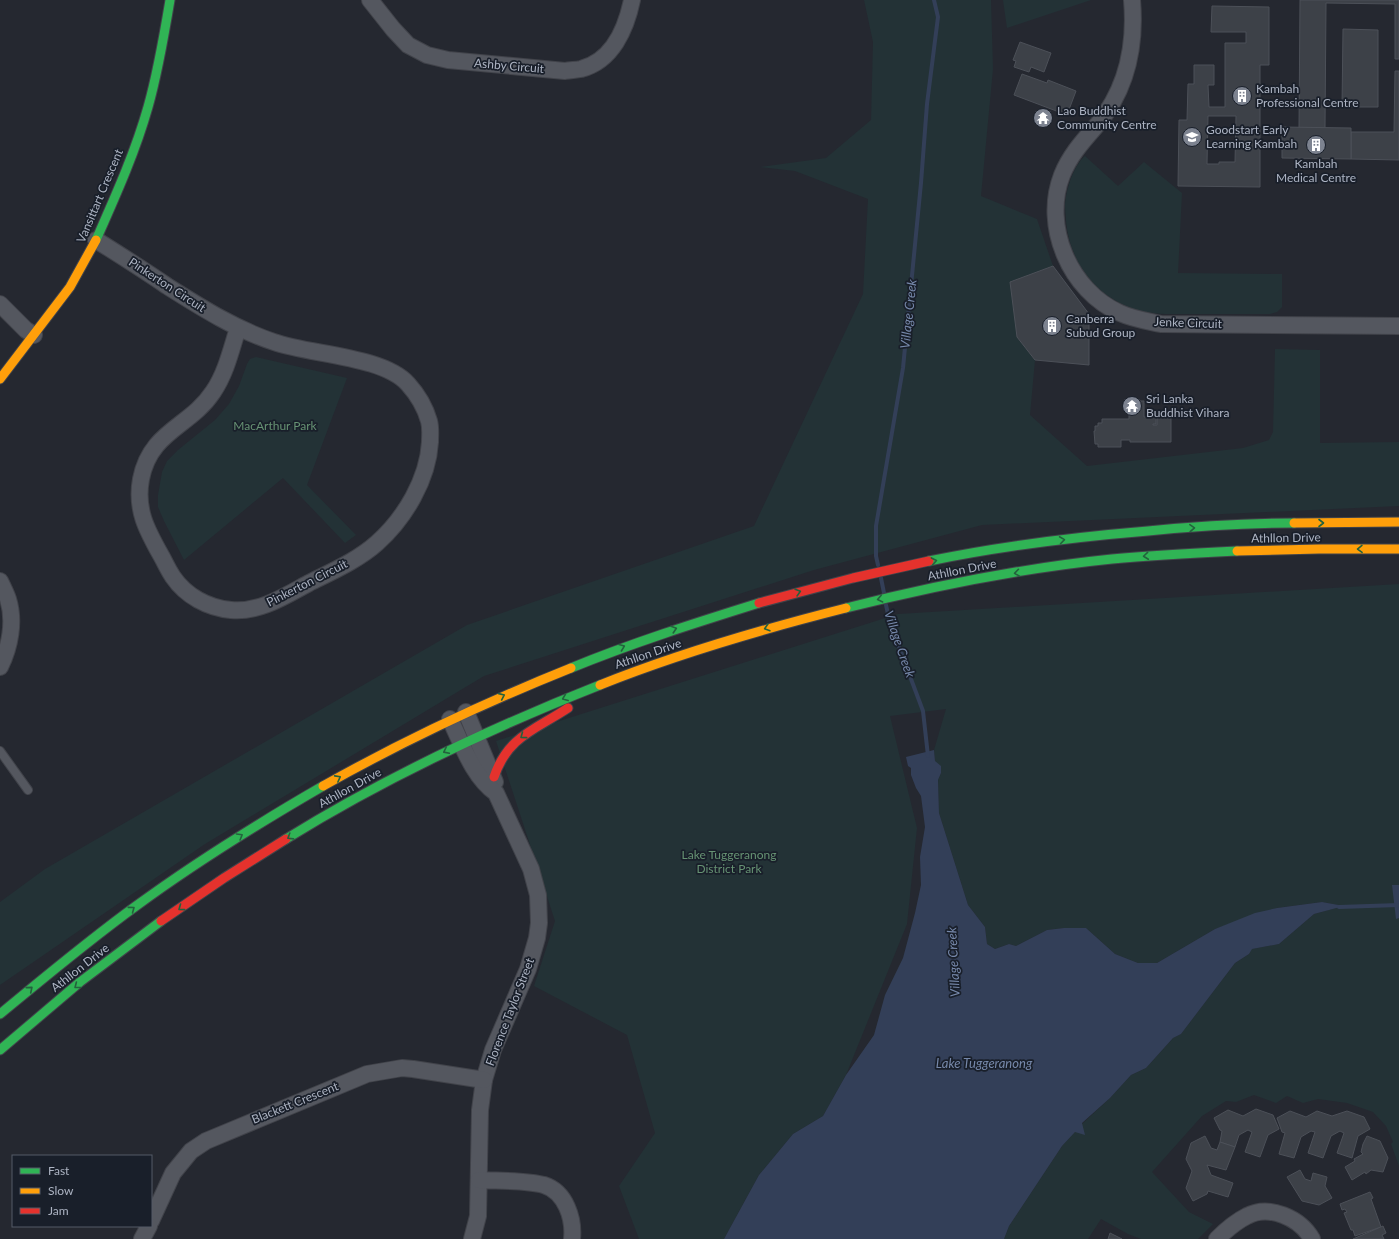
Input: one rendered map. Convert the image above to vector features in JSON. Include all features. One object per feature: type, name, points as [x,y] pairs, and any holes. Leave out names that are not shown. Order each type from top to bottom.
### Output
[{"type":"main road","name":"Vansittart Crescent","points":[[0,379],[70,287],[96,240],[130,161],[148,107],[162,52],[170,0]]},
{"type":"main road","name":"Athllon Drive","points":[[0,1014],[67,959],[138,905],[234,839],[324,785],[450,719],[544,677],[637,642],[729,611],[825,584],[987,550],[1080,538],[1161,530],[1273,523],[1399,522]]},
{"type":"main road","name":"Athllon Drive","points":[[0,1050],[57,1001],[129,945],[202,892],[323,816],[396,776],[469,740],[601,684],[713,644],[785,623],[901,594],[992,576],[1071,564],[1170,554],[1269,550],[1399,549]]},
{"type":"main road","points":[[494,777],[502,758],[513,744],[527,733],[556,717],[601,684]]},
{"type":"street","name":"Ashby Circuit","points":[[370,0],[392,30],[408,45],[427,55],[448,60],[565,71],[589,65],[611,50],[622,32],[632,0]]},
{"type":"street","name":"Jenke Circuit","points":[[1132,0],[1134,19],[1133,42],[1131,55],[1121,84],[1108,109],[1076,150],[1062,175],[1058,189],[1056,204],[1057,225],[1061,245],[1070,266],[1085,287],[1100,301],[1120,313],[1140,320],[1161,324],[1399,326]]},
{"type":"street","name":"Pinkerton Circuit","points":[[96,240],[210,313],[238,328],[276,343],[370,363],[389,370],[407,382],[420,399],[429,420],[429,455],[417,488],[396,523],[378,542],[357,558],[275,601],[254,609],[232,610],[212,606],[194,597],[186,592],[173,577],[144,525],[140,506],[140,486],[148,457],[160,441],[164,436],[200,408],[213,393],[223,376],[238,328]]},
{"type":"street","points":[[0,304],[26,330],[34,335]]},
{"type":"street","points":[[0,581],[8,600],[11,622],[9,646],[0,667]]},
{"type":"street","name":"Florence Taylor Street","points":[[466,712],[469,740],[477,774],[489,788],[496,793],[532,869],[538,895],[539,923],[538,938],[528,969],[493,1050],[484,1080],[480,1110],[480,1180],[478,1216],[472,1239]]},
{"type":"street","name":"Florence Taylor Street","points":[[450,719],[469,740],[494,777],[497,786],[496,793]]},
{"type":"street","name":"Blackett Crescent","points":[[152,1219],[173,1173],[191,1151],[206,1141],[260,1117],[367,1074],[402,1068],[484,1080]]},
{"type":"street","points":[[480,1180],[530,1183],[544,1185],[551,1188],[562,1198],[570,1212],[572,1220],[572,1239]]},
{"type":"street","points":[[1217,1239],[1229,1227],[1248,1215],[1269,1212],[1292,1219],[1306,1230],[1312,1239]]},
{"type":"street","points":[[142,1239],[148,1227]]},
{"type":"lane","points":[[0,751],[28,790]]},
{"type":"green space","points":[[864,0],[991,0],[993,69],[981,196],[1037,219],[1053,266],[1010,282],[1017,337],[1035,360],[1030,415],[1087,466],[1243,448],[1269,440],[1273,432],[1275,349],[1320,350],[1320,443],[1399,442],[1399,506],[982,525],[814,570],[484,676],[205,844],[0,985],[0,902],[45,869],[467,625],[754,526],[863,294],[868,199],[795,171],[760,167],[826,158],[871,120],[873,42]]},
{"type":"green space","points":[[1003,0],[1091,0],[1007,28]]},
{"type":"green space","points":[[1085,156],[1118,186],[1144,162],[1182,193],[1178,273],[1282,274],[1282,307],[1277,312],[1270,314],[1162,314],[1134,309],[1107,295],[1086,275],[1073,250],[1068,236],[1065,206],[1067,193],[1074,172]]},
{"type":"green space","name":"MacArthur Park","points":[[256,357],[347,378],[307,485],[356,535],[345,543],[283,478],[184,560],[158,507],[158,495],[162,472],[167,461],[178,450],[215,420],[229,404],[239,386],[247,364],[250,359]]},
{"type":"green space","name":"Lake Tuggeranong District Park","points":[[1399,584],[1399,1166],[1391,1144],[1393,1142],[1386,1126],[1373,1112],[1347,1103],[1318,1099],[1303,1103],[1287,1096],[1276,1103],[1254,1095],[1236,1102],[1226,1101],[1202,1116],[1152,1172],[1189,1212],[1213,1224],[1198,1239],[1141,1239],[1128,1234],[1101,1219],[1088,1239],[1004,1239],[1009,1226],[1062,1146],[1131,1075],[1146,1068],[1173,1038],[1181,1034],[1235,963],[1249,954],[1251,949],[1279,944],[1314,914],[1343,906],[1322,902],[1277,908],[1215,929],[1157,963],[1138,963],[1115,954],[1086,928],[1047,930],[1016,946],[1009,944],[995,949],[987,944],[985,927],[968,905],[939,813],[938,780],[941,773],[935,761],[934,750],[946,709],[890,716],[917,828],[907,924],[846,1075],[823,1116],[793,1134],[759,1175],[724,1239],[639,1239],[619,1186],[655,1133],[627,1035],[534,986],[555,921],[496,741],[898,614]]},
{"type":"water","name":"Lake Tuggeranong","points":[[934,750],[935,761],[941,766],[941,773],[938,780],[939,813],[968,905],[985,927],[987,944],[995,949],[1009,944],[1016,946],[1047,930],[1086,928],[1115,954],[1138,963],[1157,963],[1215,929],[1255,913],[1277,908],[1322,902],[1344,906],[1314,914],[1279,944],[1252,949],[1249,954],[1235,963],[1181,1034],[1173,1038],[1146,1068],[1131,1075],[1110,1098],[1082,1123],[1085,1135],[1075,1132],[1062,1146],[1009,1226],[1004,1239],[724,1239],[759,1175],[793,1134],[823,1116],[846,1075],[874,1035],[885,995],[903,958],[921,885],[920,857],[925,827],[921,796],[911,775],[911,768],[908,766],[906,757]]},
{"type":"water","points":[[1392,885],[1399,885],[1399,918],[1396,919]]},
{"type":"building","points":[[1300,0],[1399,0],[1399,59],[1395,59],[1395,4],[1326,3],[1325,128],[1299,128]]},
{"type":"building","name":"Kambah Professional Centre","points":[[1212,6],[1269,7],[1269,65],[1260,65],[1260,187],[1178,186],[1179,120],[1187,120],[1188,84],[1194,84],[1194,65],[1214,65],[1214,85],[1208,85],[1209,107],[1225,107],[1225,43],[1246,43],[1246,32],[1211,32]],"holes":[[[1208,116],[1236,116],[1235,162],[1207,164]]]},
{"type":"building","points":[[1343,29],[1378,30],[1378,107],[1342,107]]},
{"type":"building","points":[[1020,42],[1051,53],[1044,72],[1031,67],[1029,72],[1014,67],[1016,61],[1013,60]]},
{"type":"building","points":[[1395,71],[1399,71],[1399,160],[1351,159],[1351,132],[1394,132]]},
{"type":"building","points":[[1022,74],[1047,83],[1048,80],[1076,91],[1067,115],[1014,95]]},
{"type":"building","name":"Kambah Medical Centre","points":[[1282,127],[1351,128],[1351,159],[1282,158]]},
{"type":"building","name":"Canberra Subud Group","points":[[1053,266],[1089,314],[1089,365],[1035,360],[1017,337],[1010,282]]},
{"type":"building","points":[[1129,401],[1144,401],[1144,417],[1156,417],[1156,424],[1153,425],[1157,425],[1157,415],[1171,415],[1171,442],[1130,442],[1130,440],[1121,440],[1121,447],[1098,447],[1098,444],[1095,444],[1095,426],[1098,426],[1098,423],[1102,423],[1102,419],[1129,419]]},
{"type":"building","points":[[1256,1109],[1273,1115],[1279,1129],[1268,1135],[1260,1157],[1245,1152],[1252,1132],[1248,1130],[1239,1135],[1235,1147],[1220,1142],[1222,1131],[1214,1118],[1228,1110],[1243,1116]]},
{"type":"building","points":[[1290,1111],[1306,1117],[1317,1111],[1332,1116],[1347,1111],[1364,1117],[1370,1129],[1358,1136],[1352,1158],[1337,1153],[1344,1133],[1340,1131],[1331,1136],[1323,1158],[1308,1153],[1315,1132],[1311,1131],[1301,1137],[1294,1158],[1279,1154],[1285,1133],[1282,1132],[1277,1118]]},
{"type":"building","points":[[1205,1136],[1211,1148],[1217,1150],[1220,1142],[1235,1147],[1226,1170],[1207,1165],[1211,1175],[1233,1183],[1228,1197],[1208,1191],[1207,1194],[1193,1201],[1186,1188],[1192,1171],[1186,1159],[1191,1143]]},
{"type":"building","points":[[1367,1136],[1380,1141],[1388,1158],[1383,1172],[1371,1170],[1366,1174],[1365,1172],[1352,1180],[1345,1167],[1355,1161],[1354,1159],[1363,1154],[1361,1152]]},
{"type":"building","points":[[1300,1170],[1305,1179],[1311,1181],[1313,1173],[1327,1177],[1325,1186],[1332,1198],[1319,1205],[1302,1201],[1287,1177]]},
{"type":"building","points":[[1370,1192],[1381,1227],[1355,1236],[1344,1213],[1347,1212],[1345,1209],[1342,1210],[1340,1204]]},
{"type":"building","points":[[1383,1226],[1386,1233],[1382,1235],[1384,1239],[1353,1239]]},
{"type":"building","points":[[1110,1233],[1122,1239],[1108,1239]]},
{"type":"waterway","name":"Village Creek","points":[[878,565],[876,556],[876,526],[903,368],[927,104],[938,17],[934,0]]},
{"type":"waterway","name":"Village Creek","points":[[881,578],[884,593]]},
{"type":"waterway","name":"Village Creek","points":[[886,605],[890,623],[923,711],[928,756]]},
{"type":"waterway","points":[[1339,907],[1399,905]]},
{"type":"traffic: fast","points":[[96,240],[124,175],[143,124],[158,67],[170,0]]},
{"type":"traffic: fast","points":[[929,561],[1011,546],[1093,536],[1203,526],[1294,523]]},
{"type":"traffic: fast","points":[[846,608],[945,585],[1045,567],[1174,554],[1237,551]]},
{"type":"traffic: fast","points":[[571,668],[640,642],[759,603]]},
{"type":"traffic: fast","points":[[286,839],[324,816],[401,774],[519,718],[600,685]]},
{"type":"traffic: fast","points":[[0,1014],[84,945],[159,890],[228,843],[323,786]]},
{"type":"traffic: fast","points":[[0,1050],[80,982],[161,921]]},
{"type":"traffic: slow","points":[[0,379],[70,287],[96,240]]},
{"type":"traffic: slow","points":[[1294,523],[1399,522]]},
{"type":"traffic: slow","points":[[1237,551],[1399,549]]},
{"type":"traffic: slow","points":[[600,685],[661,662],[722,642],[846,608]]},
{"type":"traffic: slow","points":[[323,786],[353,769],[445,723],[508,694],[571,668]]},
{"type":"traffic: jam","points":[[759,603],[853,578],[929,561]]},
{"type":"traffic: jam","points":[[494,777],[500,763],[515,743],[524,735],[568,708]]},
{"type":"traffic: jam","points":[[161,921],[224,878],[286,839]]},
{"type":"place","name":"Kambah Professional Centre","points":[[1242,96]]},
{"type":"place","name":"Lao Buddhist Community Centre","points":[[1043,118]]},
{"type":"place","name":"Goodstart Early Learning Kambah","points":[[1192,137]]},
{"type":"place","name":"Kambah Medical Centre","points":[[1316,145]]},
{"type":"place","name":"Canberra Subud Group","points":[[1052,326]]},
{"type":"place","name":"Sri Lanka Buddhist Vihara","points":[[1132,406]]}]
